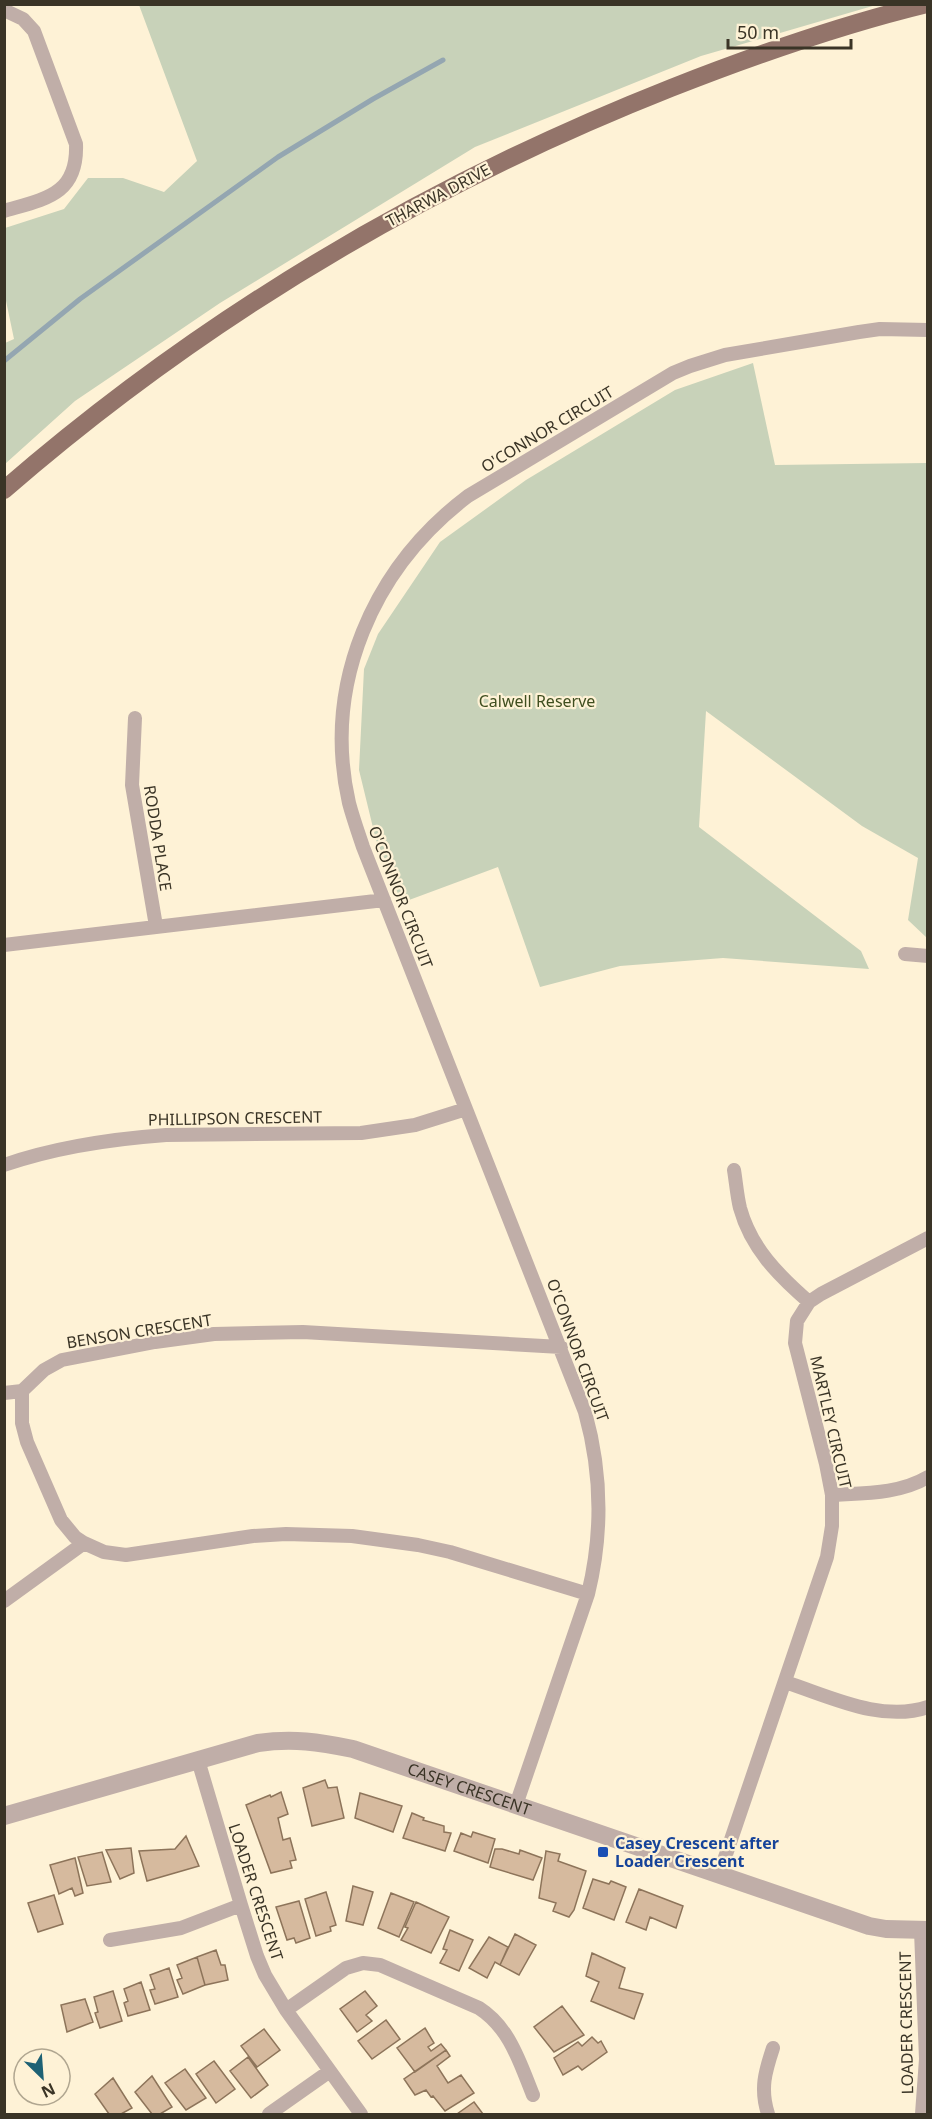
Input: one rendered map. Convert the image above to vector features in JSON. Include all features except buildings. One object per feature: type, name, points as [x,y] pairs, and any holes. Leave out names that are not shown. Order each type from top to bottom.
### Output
[{"type":"main road","name":"THARWA DRIVE","points":[[4,490],[44,455],[199,338],[308,268],[420,203],[535,145],[594,119],[779,48],[927,4]]},
{"type":"street","points":[[4,9],[23,19],[34,32],[76,144],[76,160],[72,175],[62,188],[49,198],[4,211]]},
{"type":"street","name":"O'CONNOR CIRCUIT","points":[[516,1805],[588,1594],[599,1526],[599,1479],[585,1412],[561,1347],[363,847],[349,803],[343,757],[343,710],[351,664],[366,620],[388,579],[416,542],[449,510],[468,496],[673,373],[725,355],[859,332],[880,329],[927,330]]},
{"type":"street","name":"RODDA PLACE","points":[[135,718],[132,785],[156,926]]},
{"type":"street","points":[[4,945],[384,900]]},
{"type":"street","points":[[905,954],[927,956]]},
{"type":"street","name":"PHILLIPSON CRESCENT","points":[[4,1165],[71,1147],[134,1137],[362,1133],[415,1125],[466,1109]]},
{"type":"street","points":[[734,1170],[741,1209],[756,1245],[780,1276],[809,1302],[927,1238]]},
{"type":"street","name":"MARTLEY CIRCUIT","points":[[719,1875],[827,1557],[832,1526],[832,1495],[826,1464],[795,1343],[797,1321],[809,1302]]},
{"type":"street","name":"BENSON CRESCENT","points":[[22,1390],[44,1371],[62,1360],[155,1342],[214,1334],[303,1332],[561,1347]]},
{"type":"street","points":[[4,1393],[22,1390],[22,1424],[27,1442],[61,1520],[75,1537],[104,1552],[126,1555],[253,1536],[286,1534],[352,1536],[450,1552],[588,1594]]},
{"type":"street","points":[[832,1495],[892,1490],[914,1485],[927,1477]]},
{"type":"street","points":[[4,1601],[84,1543]]},
{"type":"street","points":[[785,1682],[867,1709],[894,1712],[927,1707]]},
{"type":"street","name":"CASEY CRESCENT","points":[[4,1816],[258,1743],[278,1740],[316,1741],[353,1749],[869,1926],[924,1930]]},
{"type":"street","name":"LOADER CRESCENT","points":[[198,1760],[241,1905],[265,1975],[286,2010],[361,2115]]},
{"type":"street","points":[[110,1940],[181,1928],[241,1905]]},
{"type":"street","name":"LOADER CRESCENT","points":[[924,1930],[926,2059],[924,2110]]},
{"type":"street","points":[[286,2010],[346,1968],[363,1964],[380,1965],[479,2008],[490,2015],[509,2038],[533,2095]]},
{"type":"street","points":[[768,2115],[763,2100],[764,2076],[773,2048]]},
{"type":"street","points":[[269,2115],[330,2071]]},
{"type":"green space","points":[[139,4],[876,5],[701,56],[475,147],[220,303],[75,401],[5,464],[5,343],[14,339],[5,296],[5,228],[64,209],[88,178],[123,178],[164,192],[197,161]]},
{"type":"green space","name":"Calwell Reserve","points":[[753,363],[775,465],[927,463],[927,938],[908,920],[918,858],[862,826],[706,711],[699,827],[861,951],[869,969],[723,958],[620,966],[540,987],[498,867],[401,903],[376,840],[359,770],[364,669],[378,634],[440,542],[526,480],[675,390]]},
{"type":"waterway","points":[[4,361],[80,299],[278,157],[373,99],[443,60]]},
{"type":"place","name":"Casey Crescent after Loader Crescent","points":[[603,1852]]}]
